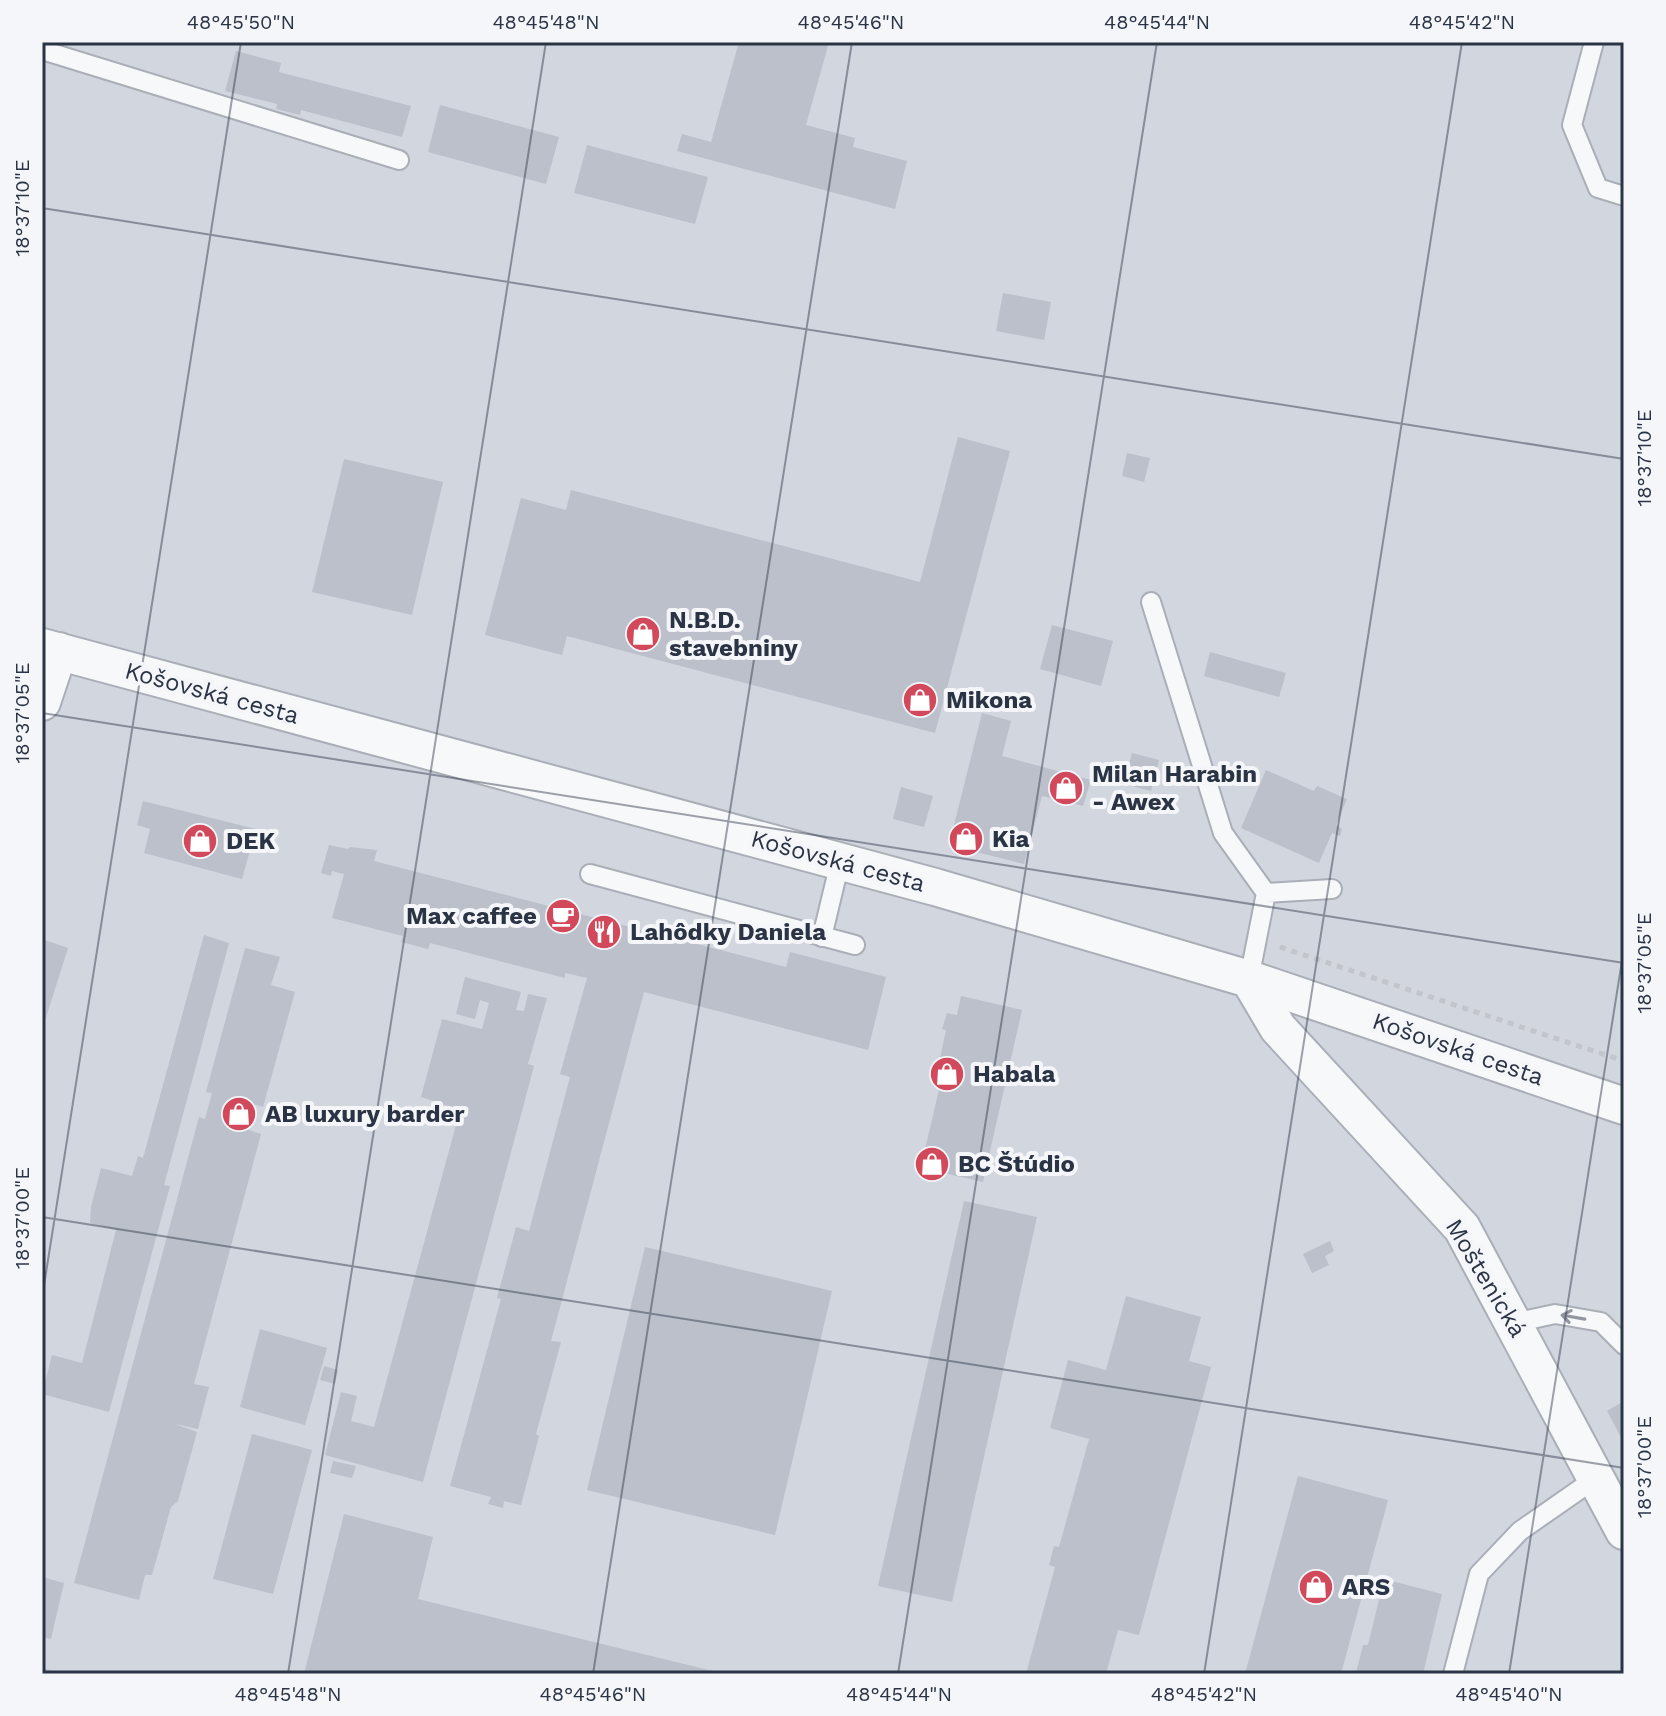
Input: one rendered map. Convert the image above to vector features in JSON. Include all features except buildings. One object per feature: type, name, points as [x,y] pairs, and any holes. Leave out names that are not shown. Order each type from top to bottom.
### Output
[{"type":"street","points":[[42,702],[50,649]]},
{"type":"street","name":"Košovská cesta","points":[[50,649],[935,887],[1249,979],[1624,1106]]},
{"type":"street","name":"Moštenická","points":[[1249,979],[1278,1028],[1462,1228],[1624,1531]]},
{"type":"lane","points":[[1594,42],[1572,125],[1598,188],[1624,196]]},
{"type":"lane","points":[[42,50],[399,160]]},
{"type":"lane","points":[[1151,602],[1223,833],[1266,893],[1249,979]]},
{"type":"lane","points":[[822,937],[840,862]]},
{"type":"lane","points":[[590,874],[855,945]]},
{"type":"lane","points":[[1266,893],[1332,889]]},
{"type":"lane","points":[[1514,1323],[1555,1314],[1601,1322],[1624,1345]]},
{"type":"lane","points":[[1453,1674],[1479,1574],[1520,1531],[1596,1478]]},
{"type":"path","points":[[1257,939],[1624,1061]]},
{"type":"shaded area","points":[[42,42],[1624,42],[1624,1674],[42,1674]]},
{"type":"place","name":"N.B.D. stavebniny","points":[[643,634]]},
{"type":"place","name":"Mikona","points":[[920,700]]},
{"type":"place","name":"Milan Harabin - Awex","points":[[1066,788]]},
{"type":"place","name":"Kia","points":[[966,839]]},
{"type":"place","name":"DEK","points":[[200,841]]},
{"type":"place","name":"Max caffee","points":[[563,916]]},
{"type":"place","name":"Lahôdky Daniela","points":[[604,932]]},
{"type":"place","name":"Habala","points":[[947,1074]]},
{"type":"place","name":"AB luxury barder","points":[[239,1114]]},
{"type":"place","name":"BC Štúdio","points":[[932,1164]]},
{"type":"place","name":"ARS","points":[[1316,1587]]}]
